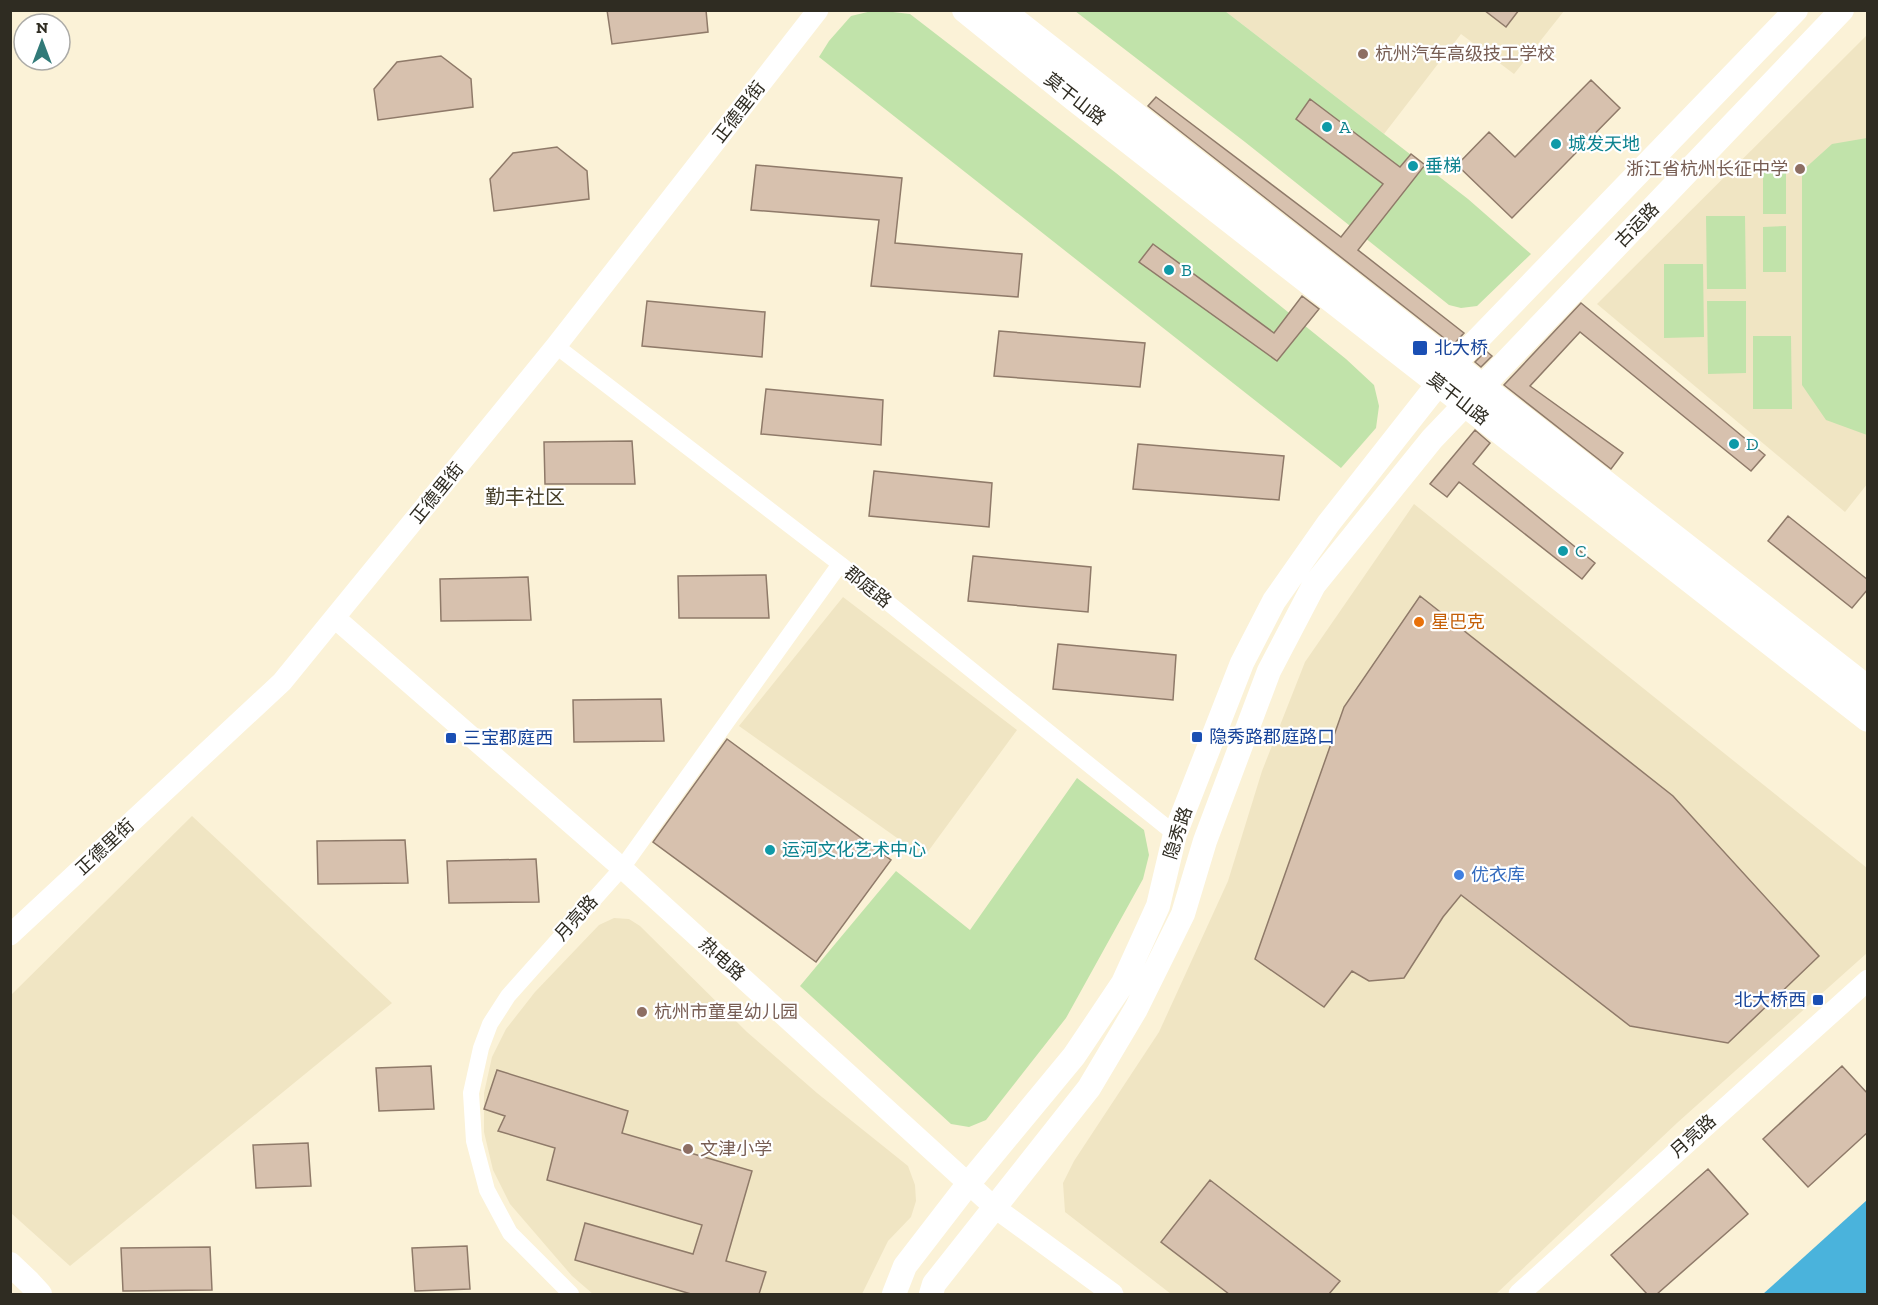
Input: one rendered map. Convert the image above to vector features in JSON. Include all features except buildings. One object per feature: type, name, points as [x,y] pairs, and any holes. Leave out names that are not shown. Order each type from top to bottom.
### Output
[{"type":"main road","name":"莫干山路","points":[[965,10],[1075,99],[1445,374]]},
{"type":"main road","name":"古运路","points":[[1445,374],[1796,10]]},
{"type":"main road","name":"古运路","points":[[1473,396],[1842,10]]},
{"type":"main road","name":"莫干山路","points":[[1009,13],[1445,374],[1868,719]]},
{"type":"main road","name":"隐秀路","points":[[894,1294],[904,1266],[1074,1056],[1123,983],[1158,906],[1175,834],[1242,663],[1274,602],[1328,524],[1445,374]]},
{"type":"main road","name":"莫干山路","points":[[1473,396],[1868,689]]},
{"type":"main road","name":"隐秀路","points":[[931,1294],[934,1284],[1089,1088],[1136,1009],[1183,914],[1205,841],[1269,671],[1314,585],[1432,439],[1473,396]]},
{"type":"main road","points":[[10,1264],[40,1294]]},
{"type":"main road","points":[[10,1285],[20,1294]]},
{"type":"street","name":"正德里街","points":[[10,935],[282,682],[556,346],[818,10]]},
{"type":"street","name":"郡庭路","points":[[556,346],[840,564],[1175,834]]},
{"type":"street","name":"月亮路","points":[[571,1294],[510,1233],[487,1190],[474,1141],[471,1093],[481,1048],[490,1024],[508,996],[621,868],[840,564]]},
{"type":"street","name":"热电路","points":[[335,618],[621,868],[994,1207],[1113,1294]]},
{"type":"street","name":"月亮路","points":[[1519,1294],[1868,980]]},
{"type":"shaded area","name":"杭州汽车高级技工学校","points":[[1225,11],[1564,11],[1514,74],[1461,34],[1384,134]]},
{"type":"shaded area","name":"浙江省杭州长征中学","points":[[1867,35],[1868,483],[1845,512],[1597,304]]},
{"type":"shaded area","points":[[1414,504],[1867,868],[1867,953],[1677,1123],[1496,1294],[1171,1294],[1065,1212],[1063,1183],[1074,1161],[1159,1032],[1228,881],[1262,771],[1305,662]]},
{"type":"shaded area","points":[[843,597],[1017,730],[924,857],[739,726]]},
{"type":"shaded area","points":[[192,816],[392,1003],[70,1266],[11,1213],[11,995]]},
{"type":"shaded area","name":"文津小学","points":[[614,918],[629,919],[640,926],[747,1032],[817,1093],[908,1166],[915,1185],[916,1201],[911,1217],[888,1241],[862,1294],[593,1294],[572,1276],[510,1204],[493,1170],[484,1132],[484,1093],[492,1057],[506,1029],[535,992],[599,925]]},
{"type":"green space","points":[[876,10],[910,14],[1116,173],[1346,359],[1374,385],[1379,406],[1376,428],[1341,468],[819,57],[829,41],[851,16]]},
{"type":"green space","points":[[1075,11],[1225,11],[1468,199],[1531,254],[1477,306],[1461,308],[1449,305],[1245,142]]},
{"type":"green space","points":[[1868,138],[1867,435],[1826,420],[1802,385],[1802,171],[1832,144]]},
{"type":"green space","points":[[1763,168],[1786,168],[1786,214],[1763,214]]},
{"type":"green space","points":[[1706,216],[1745,216],[1746,289],[1707,289]]},
{"type":"green space","points":[[1786,226],[1786,272],[1763,272],[1763,227]]},
{"type":"green space","points":[[1664,264],[1703,264],[1704,337],[1664,338]]},
{"type":"green space","points":[[1707,301],[1746,301],[1746,373],[1708,374]]},
{"type":"green space","points":[[1753,336],[1791,336],[1792,409],[1753,409]]},
{"type":"green space","points":[[1077,778],[1144,830],[1149,855],[1143,879],[1066,1018],[986,1120],[969,1127],[951,1124],[800,986],[896,871],[970,930]]},
{"type":"water","points":[[1867,1200],[1867,1294],[1763,1294]]},
{"type":"place","name":"杭州汽车高级技工学校","points":[[1363,54]]},
{"type":"place","name":"A","points":[[1327,127]]},
{"type":"place","name":"城发天地","points":[[1556,144]]},
{"type":"place","name":"垂梯","points":[[1413,166]]},
{"type":"place","name":"浙江省杭州长征中学","points":[[1800,169]]},
{"type":"place","name":"B","points":[[1169,270]]},
{"type":"place","name":"北大桥","points":[[1420,348]]},
{"type":"place","name":"D","points":[[1734,444]]},
{"type":"place","name":"C","points":[[1563,551]]},
{"type":"place","name":"星巴克","points":[[1419,622]]},
{"type":"place","name":"隐秀路郡庭路口","points":[[1197,737]]},
{"type":"place","name":"三宝郡庭西","points":[[451,738]]},
{"type":"place","name":"运河文化艺术中心","points":[[770,850]]},
{"type":"place","name":"优衣库","points":[[1459,875]]},
{"type":"place","name":"北大桥西","points":[[1818,1000]]},
{"type":"place","name":"杭州市童星幼儿园","points":[[642,1012]]},
{"type":"place","name":"文津小学","points":[[688,1149]]},
{"type":"district","name":"勤丰社区","points":[[525,497]]}]
